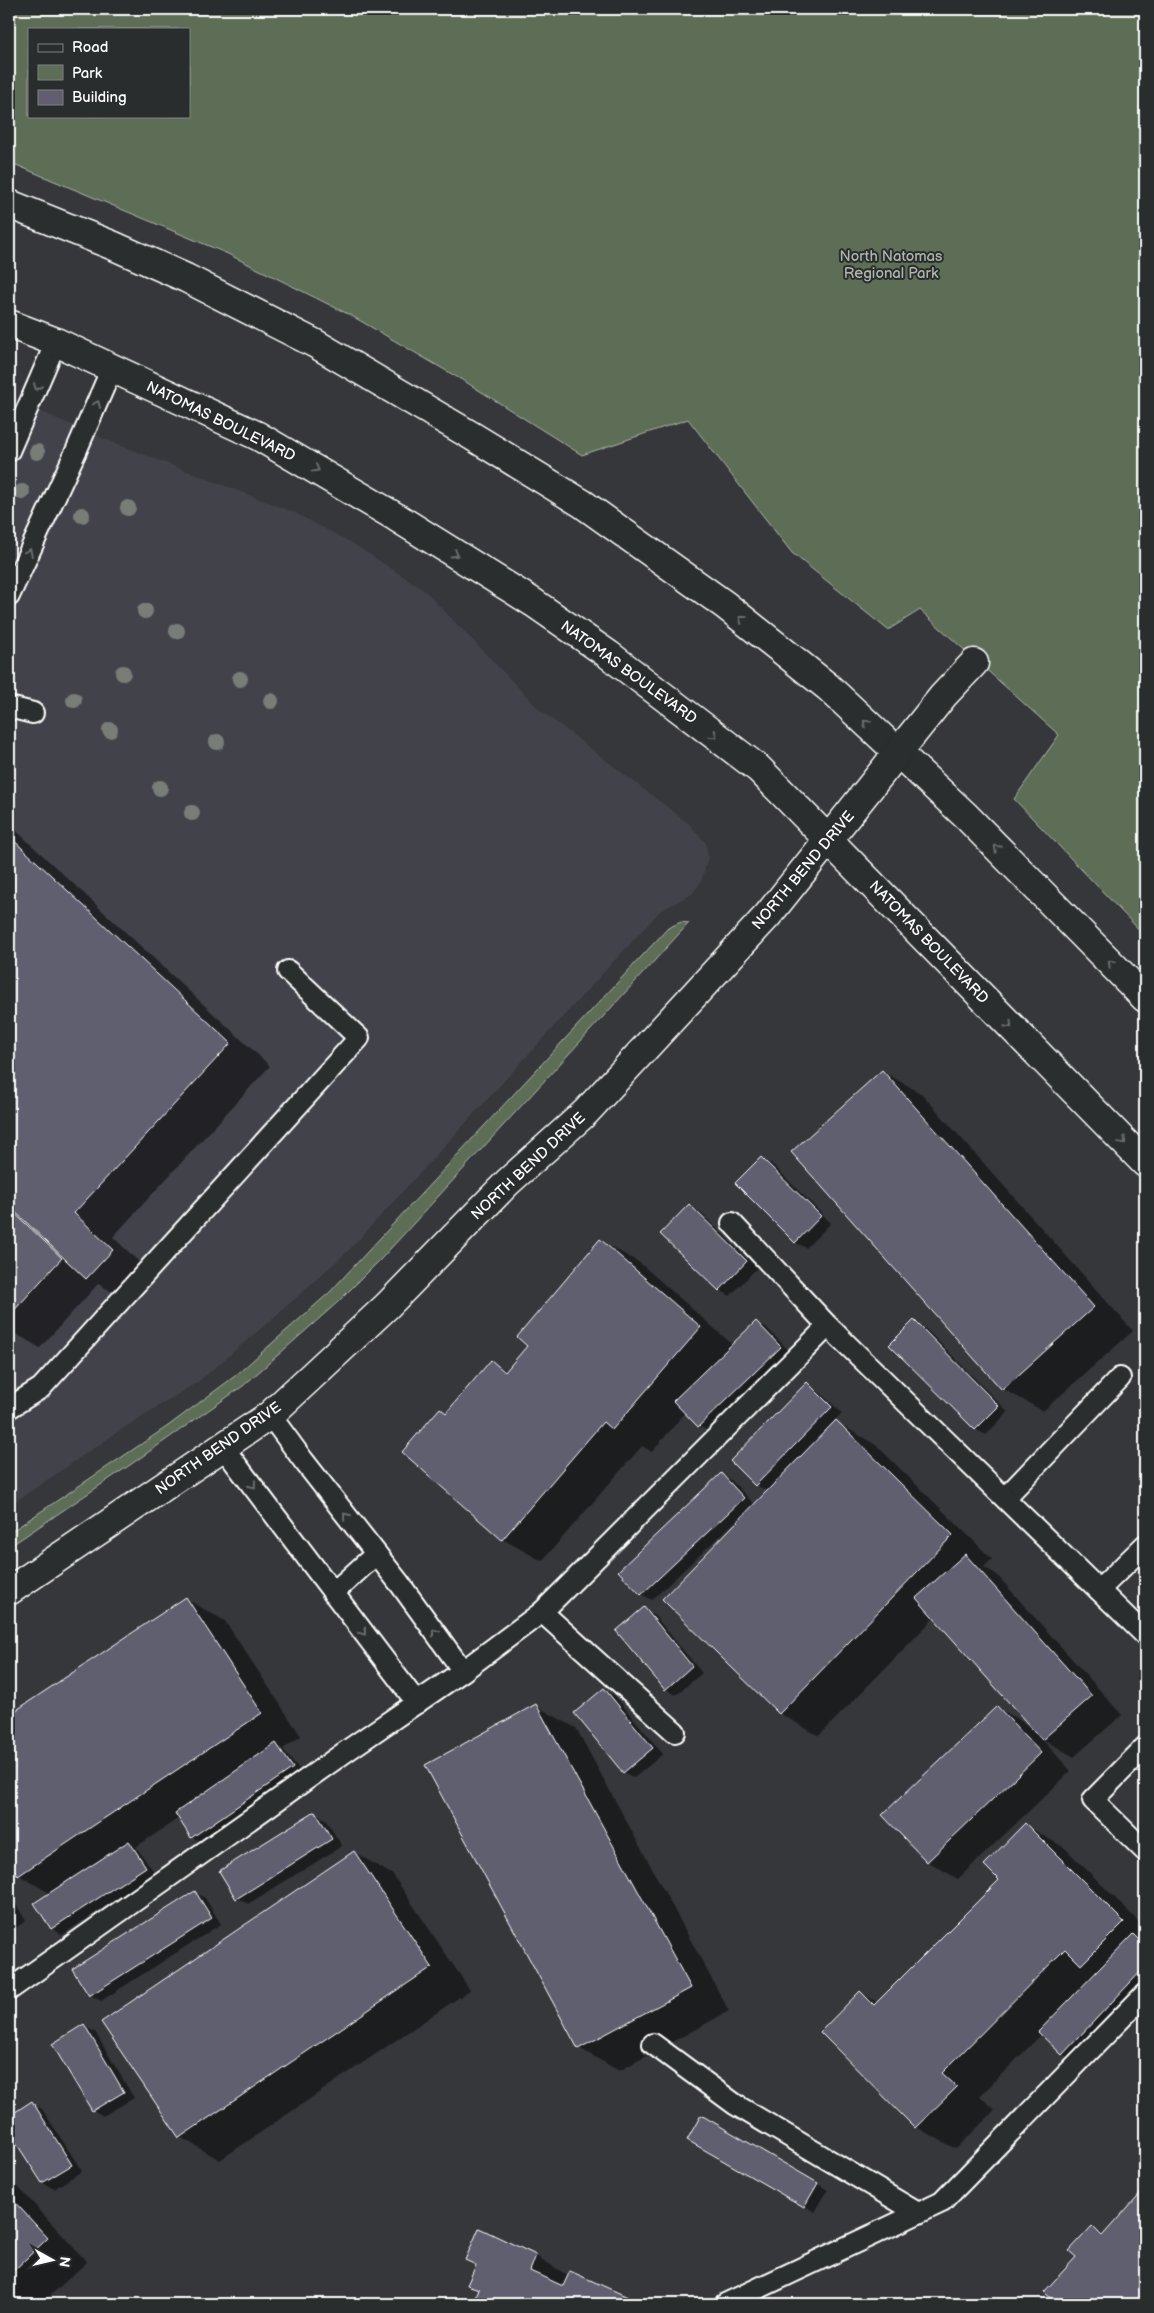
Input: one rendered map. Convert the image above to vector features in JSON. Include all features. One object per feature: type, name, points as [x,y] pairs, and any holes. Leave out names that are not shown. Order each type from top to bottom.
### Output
[{"type":"main road","points":[[9,204],[114,246],[186,278],[316,344],[583,504],[725,606],[828,687],[966,816],[1145,998]]},
{"type":"main road","name":"NATOMAS BOULEVARD","points":[[9,324],[56,342],[266,441],[337,481],[534,603],[609,655],[759,769],[1145,1163]]},
{"type":"main road","name":"NORTH BEND DRIVE","points":[[9,1591],[270,1415],[387,1306],[508,1182],[586,1112],[768,915],[943,696],[974,662]]},
{"type":"lane","points":[[9,451],[56,342]]},
{"type":"lane","points":[[9,596],[112,368]]},
{"type":"lane","points":[[9,707],[32,714]]},
{"type":"lane","points":[[9,1408],[41,1388],[359,1038],[288,971]]},
{"type":"lane","points":[[732,1223],[828,1326],[1145,1635]]},
{"type":"lane","points":[[9,1990],[463,1671],[542,1612],[828,1326]]},
{"type":"lane","points":[[1005,1498],[1120,1378]]},
{"type":"lane","points":[[270,1415],[463,1671]]},
{"type":"lane","points":[[223,1447],[417,1703]]},
{"type":"lane","points":[[1099,1590],[1145,1545]]},
{"type":"lane","points":[[334,1593],[376,1554]]},
{"type":"lane","points":[[542,1612],[675,1732]]},
{"type":"lane","points":[[1145,1747],[1093,1800],[1145,1851]]},
{"type":"lane","points":[[725,2304],[942,2202],[1145,1994]]},
{"type":"lane","points":[[653,2044],[736,2105],[918,2213]]},
{"type":"shaded area","points":[[9,398],[109,441],[293,512],[352,543],[424,590],[540,710],[688,823],[706,843],[708,858],[701,882],[692,894],[660,911],[351,1248],[278,1314],[199,1381],[119,1431],[9,1506]]},
{"type":"green space","name":"North Natomas Regional Park","points":[[9,9],[1145,9],[1145,936],[1014,799],[1059,735],[920,610],[888,630],[792,553],[688,419],[582,455],[469,384],[352,316],[228,254],[9,162]]},
{"type":"green space","points":[[681,922],[689,923],[380,1260],[339,1301],[243,1386],[9,1547],[9,1533],[168,1426],[235,1376],[330,1292],[668,928]]},
{"type":"building","points":[[9,836],[231,1043],[74,1213],[113,1250],[86,1279],[9,1206]]},
{"type":"building","points":[[882,1070],[1094,1307],[1002,1390],[791,1152]]},
{"type":"building","points":[[761,1157],[821,1216],[795,1243],[735,1183]]},
{"type":"building","points":[[689,1204],[747,1261],[719,1291],[660,1234]]},
{"type":"building","points":[[9,1208],[62,1258],[9,1316]]},
{"type":"building","points":[[600,1239],[701,1327],[612,1430],[603,1422],[502,1540],[402,1452],[440,1408],[446,1413],[491,1360],[505,1372],[527,1346],[517,1337]]},
{"type":"building","points":[[914,1320],[999,1406],[975,1430],[889,1345]]},
{"type":"building","points":[[756,1321],[781,1347],[698,1427],[673,1401]]},
{"type":"building","points":[[807,1382],[832,1407],[755,1486],[730,1461]]},
{"type":"building","points":[[836,1420],[953,1535],[779,1714],[662,1599]]},
{"type":"building","points":[[721,1473],[744,1498],[641,1595],[618,1571]]},
{"type":"building","points":[[965,1554],[1092,1696],[1042,1740],[916,1598]]},
{"type":"building","points":[[186,1597],[262,1713],[18,1876],[9,1861],[9,1715]]},
{"type":"building","points":[[644,1607],[692,1666],[665,1690],[616,1631]]},
{"type":"building","points":[[604,1688],[653,1748],[623,1773],[574,1713]]},
{"type":"building","points":[[536,1704],[691,1988],[578,2049],[425,1765]]},
{"type":"building","points":[[997,1706],[1041,1753],[927,1862],[882,1815]]},
{"type":"building","points":[[276,1743],[293,1768],[191,1838],[175,1813]]},
{"type":"building","points":[[315,1811],[332,1839],[236,1899],[219,1871]]},
{"type":"building","points":[[1025,1823],[1124,1922],[1081,1965],[1065,1949],[942,2073],[957,2087],[915,2128],[820,2032],[860,1991],[874,2005],[999,1880],[984,1865]]},
{"type":"building","points":[[129,1841],[146,1867],[51,1929],[34,1903]]},
{"type":"building","points":[[354,1851],[432,1967],[179,2138],[101,2022]]},
{"type":"building","points":[[195,1891],[212,1918],[89,1996],[72,1969]]},
{"type":"building","points":[[1133,1934],[1145,1946],[1145,1967],[1062,2055],[1038,2032]]},
{"type":"building","points":[[84,2024],[124,2092],[92,2111],[52,2044]]},
{"type":"building","points":[[32,2101],[72,2165],[42,2183],[9,2132],[9,2116]]},
{"type":"building","points":[[701,2115],[818,2183],[804,2207],[687,2140]]},
{"type":"building","points":[[1145,2188],[1145,2304],[1057,2304],[1044,2292],[1076,2257],[1069,2251],[1092,2226],[1102,2236]]},
{"type":"building","points":[[9,2196],[48,2238],[9,2275]]},
{"type":"building","points":[[479,2228],[536,2255],[530,2271],[563,2286],[570,2271],[628,2297],[624,2304],[472,2304],[479,2289],[467,2285],[476,2265],[465,2260]]}]
